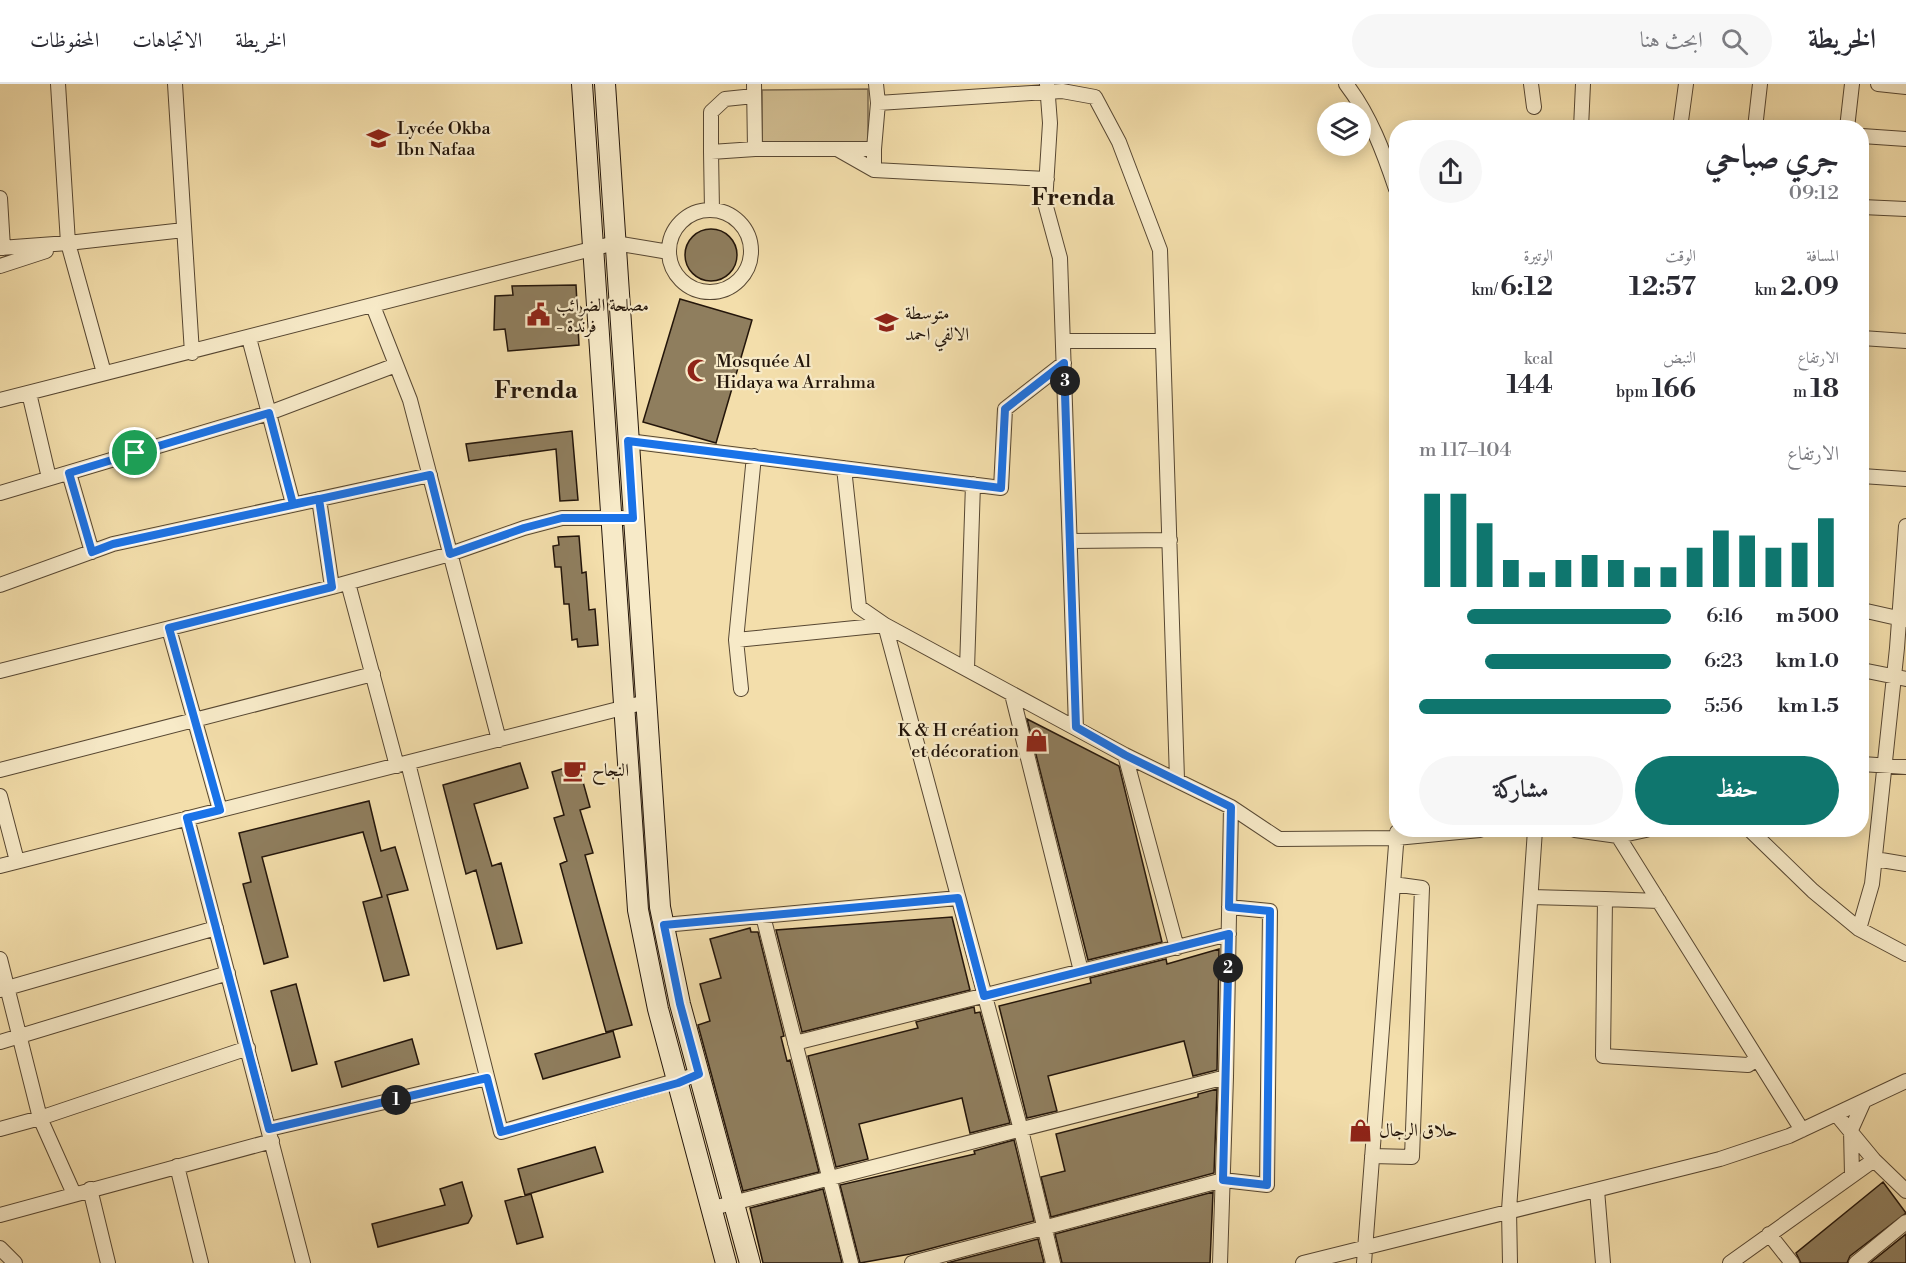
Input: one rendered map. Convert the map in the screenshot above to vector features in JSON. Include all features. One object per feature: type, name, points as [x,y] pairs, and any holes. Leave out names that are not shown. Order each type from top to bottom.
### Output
[{"type":"street","points":[[58,84],[68,243],[104,373]]},
{"type":"street","points":[[175,84],[192,353]]},
{"type":"street","points":[[582,84],[638,910],[658,1010],[726,1263]]},
{"type":"street","points":[[605,84],[660,907],[680,1004],[750,1263]]},
{"type":"street","points":[[874,170],[878,103],[876,84]]},
{"type":"street","points":[[1346,84],[1359,101],[1389,172]]},
{"type":"street","points":[[1531,84],[1534,107]]},
{"type":"street","points":[[1581,120],[1583,84]]},
{"type":"street","points":[[1681,120],[1686,84]]},
{"type":"street","points":[[1756,120],[1760,84]]},
{"type":"street","points":[[1848,120],[1852,84]]},
{"type":"street","points":[[1878,84],[1906,87]]},
{"type":"street","points":[[878,103],[1046,88],[1095,97],[1119,142],[1160,250],[1177,779]]},
{"type":"street","points":[[1046,88],[1050,123],[1045,203],[1060,258],[1076,727]]},
{"type":"street","points":[[712,210],[711,112],[725,99],[754,90],[755,149]]},
{"type":"street","points":[[1869,136],[1906,139]]},
{"type":"street","points":[[711,152],[755,149],[874,149]]},
{"type":"street","points":[[837,149],[874,170],[1047,179]]},
{"type":"street","points":[[0,198],[2,248],[184,230]]},
{"type":"street","points":[[1869,207],[1906,209]]},
{"type":"street","points":[[712,210],[726,213],[737,220],[746,231],[751,243],[751,257],[747,270],[738,281],[714,292],[694,288],[678,277],[671,265],[669,252],[671,238],[677,226],[687,217],[699,211],[712,210]]},
{"type":"street","points":[[0,266],[68,243]]},
{"type":"street","points":[[0,400],[192,353],[615,243],[669,252]]},
{"type":"street","points":[[373,306],[410,400],[499,740]]},
{"type":"street","points":[[249,338],[293,504]]},
{"type":"street","points":[[1869,338],[1906,341]]},
{"type":"street","points":[[1063,341],[1163,341]]},
{"type":"street","points":[[628,441],[1001,488],[1005,409],[1064,363]]},
{"type":"street","points":[[0,493],[269,413],[396,365]]},
{"type":"street","points":[[29,393],[49,478]]},
{"type":"street","points":[[741,689],[736,640],[754,456]]},
{"type":"street","points":[[844,468],[859,607],[885,626],[1125,755],[1231,807],[1279,839],[1389,834]]},
{"type":"street","points":[[69,473],[92,552]]},
{"type":"street","points":[[0,585],[113,544],[430,475]]},
{"type":"street","points":[[1869,476],[1906,479]]},
{"type":"street","points":[[967,669],[973,484]]},
{"type":"street","points":[[319,499],[332,587]]},
{"type":"street","points":[[0,671],[348,583],[450,554],[524,528],[562,518],[633,518]]},
{"type":"street","points":[[1859,929],[1872,884],[1884,766],[1900,678],[1906,526]]},
{"type":"street","points":[[1070,541],[1170,540]]},
{"type":"street","points":[[348,583],[373,674],[402,764],[501,1132],[678,1083],[699,1074]]},
{"type":"street","points":[[1869,612],[1902,619]]},
{"type":"street","points":[[736,640],[885,626]]},
{"type":"street","points":[[885,626],[1021,1130],[1053,1263]]},
{"type":"street","points":[[169,628],[220,810]]},
{"type":"street","points":[[1869,671],[1900,678]]},
{"type":"street","points":[[0,770],[373,674]]},
{"type":"street","points":[[1012,694],[1081,972]]},
{"type":"street","points":[[0,866],[646,702]]},
{"type":"street","points":[[1125,755],[1177,948]]},
{"type":"street","points":[[1869,765],[1906,766]]},
{"type":"street","points":[[0,796],[17,861]]},
{"type":"street","points":[[1220,1263],[1231,807]]},
{"type":"street","points":[[187,818],[303,1263]]},
{"type":"street","points":[[1364,1263],[1397,837]]},
{"type":"street","points":[[1510,1263],[1509,1210],[1535,837]]},
{"type":"street","points":[[1619,837],[1802,1131]]},
{"type":"street","points":[[1762,837],[1813,891],[1859,929],[1906,954]]},
{"type":"street","points":[[1875,859],[1906,864]]},
{"type":"street","points":[[1372,1156],[1412,1157],[1422,888],[1393,884]]},
{"type":"street","points":[[1531,897],[1659,901]]},
{"type":"street","points":[[664,925],[958,898]]},
{"type":"street","points":[[1605,899],[1603,1056],[1748,1065],[1757,1059]]},
{"type":"street","points":[[912,1263],[1223,1180],[1267,1185],[1270,911],[1229,907]]},
{"type":"street","points":[[763,916],[851,1263]]},
{"type":"street","points":[[4,989],[216,928]]},
{"type":"street","points":[[795,1043],[1229,934]]},
{"type":"street","points":[[0,959],[4,989],[19,1036],[40,1118],[74,1194]]},
{"type":"street","points":[[0,1042],[228,973]]},
{"type":"street","points":[[0,1129],[40,1118],[248,1048]]},
{"type":"street","points":[[712,1208],[830,1180],[1226,1077]]},
{"type":"street","points":[[0,1215],[177,1166],[270,1135],[487,1078]]},
{"type":"street","points":[[1304,1263],[1720,1159],[1802,1131],[1906,1081]]},
{"type":"street","points":[[1852,1175],[1853,1134],[1851,1130],[1864,1101]]},
{"type":"street","points":[[1836,1114],[1874,1160],[1906,1191]]},
{"type":"street","points":[[1730,1263],[1874,1160]]},
{"type":"street","points":[[177,1166],[201,1263]]},
{"type":"street","points":[[90,1190],[108,1263]]},
{"type":"street","points":[[1597,1190],[1603,1263]]},
{"type":"street","points":[[1856,1263],[1906,1222]]},
{"type":"street","points":[[1769,1234],[1792,1263]]},
{"type":"street","points":[[0,1248],[15,1263]]},
{"type":"shaded area","points":[[868,89],[868,145],[762,146],[762,90]]},
{"type":"building","points":[[711,229],[721,231],[729,237],[735,245],[737,255],[735,265],[729,273],[721,279],[711,281],[701,279],[693,273],[687,265],[685,255],[687,245],[693,237],[701,231]]},
{"type":"building","name":"مصلحة الضرائب - فرندة","points":[[576,285],[577,303],[583,310],[582,321],[578,327],[579,345],[508,351],[505,329],[494,330],[495,296],[513,295],[512,286]]},
{"type":"building","name":"Mosquée Al Hidaya wa Arrahma","points":[[680,299],[752,320],[716,443],[643,422]]},
{"type":"building","points":[[572,431],[578,500],[560,501],[556,449],[469,461],[466,444]]},
{"type":"building","points":[[579,536],[582,573],[586,572],[589,610],[595,609],[598,645],[578,647],[577,639],[572,640],[569,604],[564,604],[561,567],[555,567],[553,546],[559,545],[558,537]]},
{"type":"building","points":[[1027,719],[1119,766],[1162,942],[1088,960]]},
{"type":"building","points":[[520,763],[528,788],[474,804],[492,866],[501,863],[522,943],[497,949],[476,870],[466,874],[443,785]]},
{"type":"building","points":[[578,764],[590,807],[580,810],[593,853],[585,855],[632,1025],[606,1032],[560,864],[567,861],[554,818],[564,815],[552,772]]},
{"type":"building","points":[[369,801],[381,851],[395,847],[408,890],[387,895],[409,975],[384,981],[363,902],[382,897],[363,832],[262,857],[288,957],[264,964],[243,884],[251,882],[239,833]]},
{"type":"building","points":[[952,917],[970,990],[802,1032],[776,930]]},
{"type":"building","points":[[750,928],[751,932],[758,932],[784,1036],[781,1037],[787,1061],[790,1060],[819,1172],[743,1191],[698,1025],[710,1021],[700,984],[721,978],[710,939]]},
{"type":"building","points":[[1219,949],[1217,1070],[1193,1076],[1184,1041],[1048,1076],[1057,1111],[1027,1118],[999,1006],[1091,983],[1090,978],[1166,959],[1167,964]]},
{"type":"building","points":[[296,984],[317,1064],[292,1071],[271,991]]},
{"type":"building","points":[[974,1007],[975,1013],[980,1012],[1010,1123],[970,1133],[962,1098],[859,1124],[868,1159],[836,1167],[808,1056],[918,1028],[916,1022]]},
{"type":"building","points":[[613,1031],[620,1057],[543,1079],[535,1054]]},
{"type":"building","points":[[412,1039],[419,1064],[342,1087],[335,1062]]},
{"type":"building","points":[[1217,1089],[1214,1173],[1051,1217],[1041,1177],[1065,1171],[1056,1134],[1198,1097],[1198,1094]]},
{"type":"building","points":[[1014,1140],[1034,1221],[910,1254],[860,1263],[840,1185],[975,1154],[974,1151]]},
{"type":"building","points":[[595,1147],[603,1172],[525,1195],[518,1169]]},
{"type":"building","points":[[462,1182],[472,1216],[468,1223],[378,1247],[372,1224],[445,1205],[440,1189]]},
{"type":"building","points":[[1883,1182],[1906,1213],[1850,1256],[1847,1263],[1801,1263],[1796,1253]]},
{"type":"building","points":[[823,1189],[842,1263],[763,1263],[750,1208]]},
{"type":"building","points":[[1213,1192],[1210,1263],[1062,1263],[1055,1234]]},
{"type":"building","points":[[531,1194],[543,1237],[517,1244],[505,1201]]},
{"type":"building","points":[[1906,1234],[1906,1263],[1870,1263]]},
{"type":"building","points":[[1038,1239],[1044,1263],[947,1263]]},
{"type":"place","name":"Lycée Okba Ibn Nafaa","points":[[379,138]]},
{"type":"place","name":"مصلحة الضرائب - فرندة","points":[[538,315]]},
{"type":"place","name":"متوسطة الالفي احمد","points":[[887,323]]},
{"type":"place","name":"Mosquée Al Hidaya wa Arrahma","points":[[698,371]]},
{"type":"place","name":"K & H création et décoration","points":[[1037,740]]},
{"type":"place","name":"النجاح","points":[[574,770]]},
{"type":"place","name":"حلاق الرجال","points":[[1361,1130]]},
{"type":"district","name":"Frenda","points":[[1073,197]]},
{"type":"district","name":"Frenda","points":[[536,390]]},
{"type":"route","points":[[135,453],[69,473],[92,552],[113,544],[206,525],[293,504],[430,475],[450,554],[524,528],[562,518],[633,518],[628,441],[1001,488],[1005,409],[1064,363],[1076,727],[1125,755],[1231,807],[1229,907],[1270,911],[1267,1185],[1223,1180],[1229,934],[984,996],[958,898],[664,925],[680,1004],[699,1074],[678,1083],[501,1132],[487,1078],[269,1129],[187,818],[220,810],[169,628],[332,587],[319,499],[293,504],[269,413],[135,453]]}]
